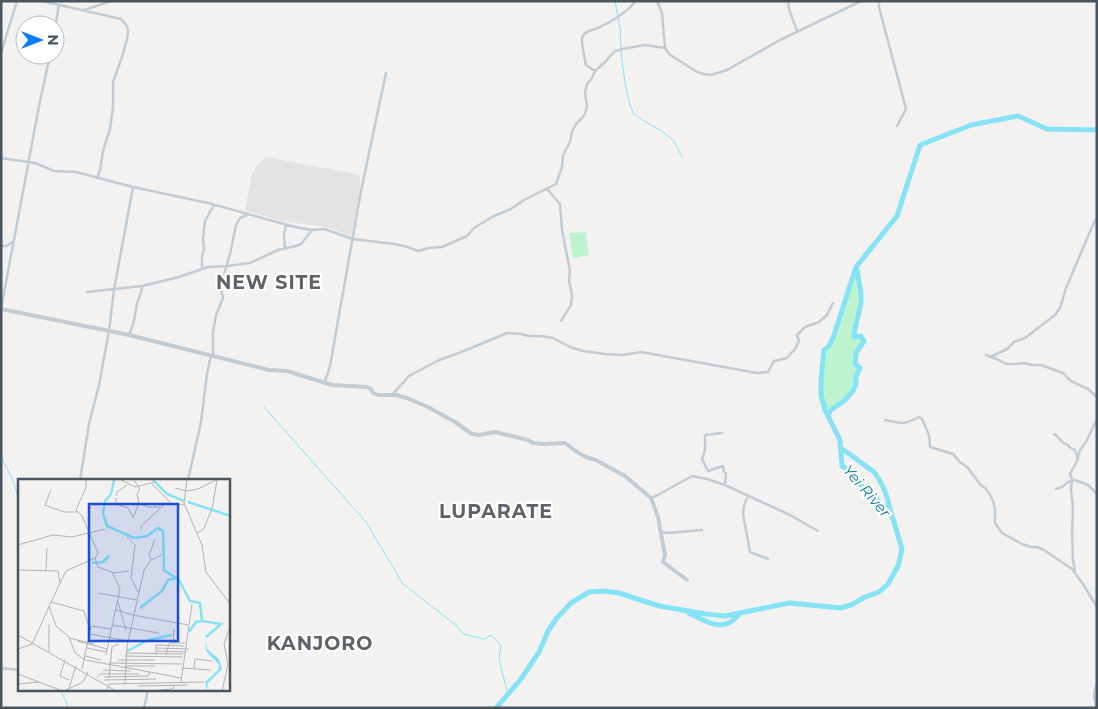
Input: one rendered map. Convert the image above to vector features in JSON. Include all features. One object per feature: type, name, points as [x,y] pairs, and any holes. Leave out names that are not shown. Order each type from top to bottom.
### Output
[{"type":"street","points":[[1,53],[16,1]]},
{"type":"street","points":[[42,1],[121,20],[127,26],[128,31],[122,57],[113,82],[113,108],[110,129],[97,178]]},
{"type":"street","points":[[84,10],[111,1]]},
{"type":"street","points":[[595,71],[586,64],[582,36],[621,15],[636,1]]},
{"type":"street","points":[[657,1],[662,13],[665,48],[669,54],[693,70],[704,74],[727,70],[797,31],[861,1]]},
{"type":"street","points":[[788,1],[797,31]]},
{"type":"street","points":[[880,1],[879,7],[906,108],[897,126]]},
{"type":"street","points":[[57,15],[59,5]]},
{"type":"street","points":[[1,158],[35,163],[54,171],[76,172],[286,224],[312,230],[324,229],[353,239],[394,244],[418,251],[442,247],[467,236],[480,224],[556,184],[562,167],[563,155],[570,142],[572,132],[585,114],[587,84],[595,71],[615,51],[645,45],[665,48]]},
{"type":"street","points":[[48,65],[1,309],[128,335],[269,370],[287,372],[332,385],[367,387],[378,395],[407,398],[428,407],[472,434],[479,435],[492,432],[528,440],[533,443],[565,443],[577,452],[625,476],[651,498],[658,517],[665,554],[664,562],[687,580]]},
{"type":"street","points":[[325,382],[330,366],[361,191],[386,73]]},
{"type":"street","points":[[80,479],[89,424],[99,385],[109,331],[114,290],[134,187]]},
{"type":"street","points":[[547,189],[560,204],[562,230],[570,271],[571,305],[561,321]]},
{"type":"street","points":[[202,268],[205,221],[214,205]]},
{"type":"street","points":[[188,479],[212,355],[216,315],[223,298],[221,287],[236,225],[240,218],[248,215]]},
{"type":"street","points":[[990,357],[1006,349],[1014,342],[1025,338],[1055,315],[1060,308],[1066,288],[1091,227],[1097,219]]},
{"type":"street","points":[[285,249],[284,235],[286,224]]},
{"type":"street","points":[[87,292],[142,286],[179,277],[202,268],[250,263],[278,250],[301,244],[312,230]]},
{"type":"street","points":[[1,246],[14,242]]},
{"type":"street","points":[[128,335],[133,328],[142,286]]},
{"type":"street","points":[[392,395],[409,376],[440,360],[459,354],[507,333],[553,338],[583,351],[616,355],[641,352],[757,373],[768,372],[774,361],[787,358],[795,349],[799,341],[797,335],[827,315],[832,303]]},
{"type":"street","points":[[986,355],[1006,364],[1024,362],[1032,365],[1041,365],[1063,373],[1071,381],[1088,389],[1097,397]]},
{"type":"street","points":[[885,420],[902,424],[918,417],[922,419],[929,436],[930,446],[953,454],[989,493],[995,510],[995,523],[1002,533],[1022,544],[1044,550],[1072,569],[1097,607]]},
{"type":"street","points":[[1075,573],[1072,535],[1074,508],[1070,474],[1078,459],[1080,450],[1097,419]]},
{"type":"street","points":[[722,433],[705,435],[706,450],[702,460],[708,471],[723,466],[726,473],[725,485]]},
{"type":"street","points":[[1054,434],[1075,450],[1078,459]]},
{"type":"street","points":[[651,498],[658,496],[692,476],[725,485],[748,495],[818,531]]},
{"type":"street","points":[[1056,489],[1076,480],[1088,484],[1097,494]]},
{"type":"street","points":[[748,495],[743,514],[750,552],[768,559]]},
{"type":"street","points":[[660,531],[668,533],[702,530]]},
{"type":"street","points":[[1,668],[18,670]]},
{"type":"street","points":[[1096,708],[1094,694],[1097,682]]},
{"type":"street","points":[[144,708],[148,692]]},
{"type":"shaded area","points":[[266,157],[360,175],[360,188],[351,236],[326,227],[280,221],[245,210],[252,174],[258,164]]},
{"type":"green space","points":[[586,232],[589,255],[573,258],[569,233]]},
{"type":"green space","points":[[856,267],[861,302],[854,337],[861,336],[864,341],[856,353],[855,364],[860,368],[853,391],[845,400],[831,410],[828,415],[823,400],[821,375],[824,350],[829,346],[834,335]]},
{"type":"waterway","points":[[615,1],[620,27],[625,83],[630,105],[634,114],[662,131],[674,141],[682,157]]},
{"type":"waterway","name":"Yei River","points":[[496,708],[521,679],[539,652],[548,631],[556,619],[571,603],[589,592],[619,593],[659,606],[725,616],[789,603],[841,608],[879,592],[888,584],[898,566],[902,549],[894,522],[891,514],[858,483],[854,473],[842,466],[840,440],[825,410],[821,395],[824,350],[829,346],[834,335],[856,267],[897,216],[920,145],[971,125],[1018,116],[1047,129],[1097,130]]},
{"type":"waterway","points":[[828,415],[831,410],[845,400],[853,391],[860,368],[855,364],[856,353],[864,341],[861,336],[854,337],[861,302],[857,270]]},
{"type":"waterway","points":[[264,407],[366,522],[403,584],[457,626],[463,634],[484,639],[492,635],[501,646],[499,659],[508,695]]},
{"type":"waterway","points":[[841,448],[874,472],[885,491],[891,513]]},
{"type":"waterway","points":[[1,457],[12,478],[18,497]]},
{"type":"waterway","points":[[689,613],[710,623],[721,625],[727,624],[741,613]]},
{"type":"waterway","points":[[62,692],[68,708]]},
{"type":"district","name":"NEW SITE","points":[[269,282]]},
{"type":"district","name":"LUPARATE","points":[[496,511]]},
{"type":"district","name":"KANJORO","points":[[320,643]]}]
